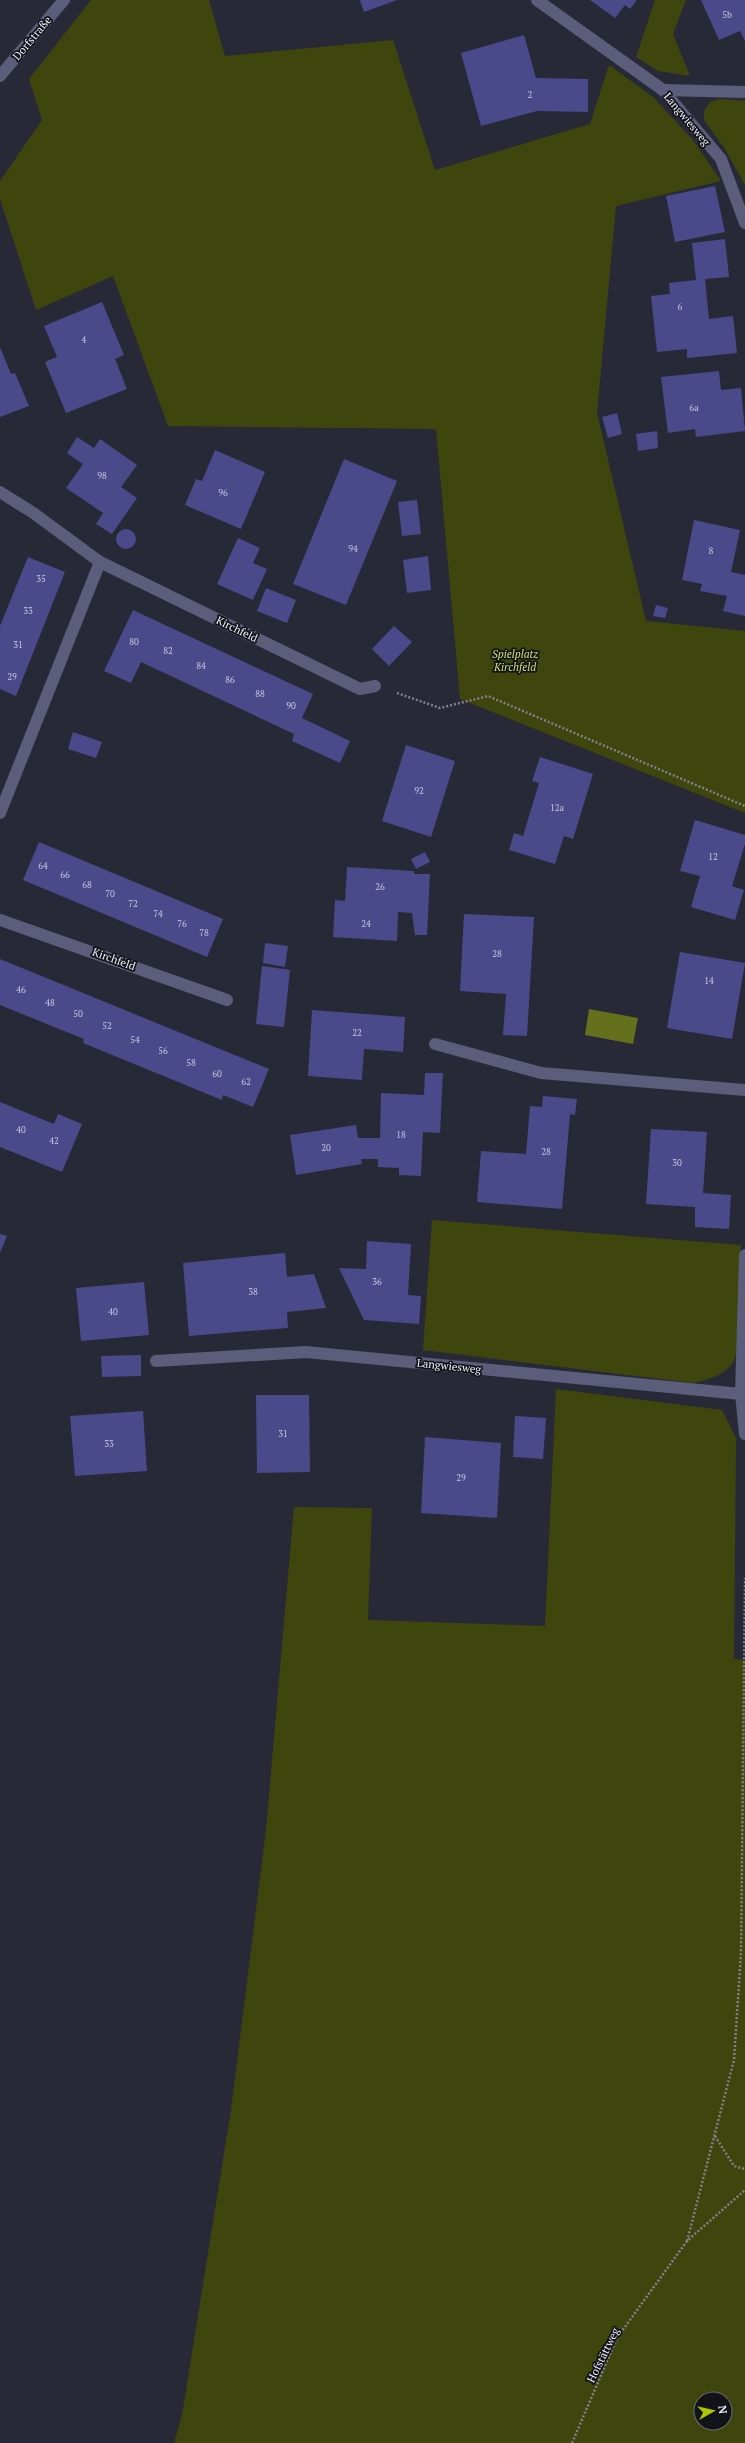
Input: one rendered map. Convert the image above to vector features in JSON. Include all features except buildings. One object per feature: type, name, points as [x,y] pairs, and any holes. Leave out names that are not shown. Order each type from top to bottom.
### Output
[{"type":"street","name":"Dorfstraße","points":[[0,76],[64,0]]},
{"type":"street","name":"Langwiesweg","points":[[537,0],[663,90],[721,160],[745,223]]},
{"type":"street","points":[[663,90],[745,92]]},
{"type":"street","name":"Kirchfeld","points":[[0,492],[32,512],[100,562],[360,689],[375,686]]},
{"type":"street","points":[[0,813],[100,562]]},
{"type":"street","name":"Kirchfeld","points":[[0,920],[227,1000]]},
{"type":"street","points":[[435,1044],[541,1073],[745,1090]]},
{"type":"street","points":[[745,1255],[741,1394],[745,1434]]},
{"type":"street","name":"Langwiesweg","points":[[156,1361],[306,1352],[741,1394]]},
{"type":"path","points":[[375,686],[440,708],[488,696],[745,806]]},
{"type":"path","points":[[687,2241],[734,2060],[741,1954],[745,1578]]},
{"type":"path","points":[[715,2136],[734,2166],[745,2169]]},
{"type":"path","points":[[687,2241],[745,2190]]},
{"type":"path","name":"Hofstättweg","points":[[572,2443],[617,2338],[687,2241]]},
{"type":"green space","name":"Spielplatz Kirchfeld","points":[[91,0],[209,0],[225,56],[393,40],[435,170],[590,124],[609,65],[653,97],[693,140],[721,181],[616,206],[597,413],[646,621],[745,631],[745,813],[460,699],[436,429],[168,426],[113,276],[36,310],[0,199],[0,181],[42,120],[29,79]]},
{"type":"green space","points":[[655,0],[686,0],[673,34],[690,76],[658,71],[636,57]]},
{"type":"green space","points":[[719,99],[745,101],[745,185],[725,149],[704,120],[704,111],[710,102]]},
{"type":"green space","points":[[432,1220],[741,1245],[740,1324],[736,1354],[733,1362],[720,1374],[709,1379],[693,1383],[423,1350]]},
{"type":"green space","points":[[556,1389],[722,1410],[736,1438],[734,1659],[745,1660],[745,2443],[174,2443],[182,2415],[231,2110],[266,1830],[294,1507],[372,1508],[368,1620],[545,1626]]},
{"type":"shaded area","points":[[589,1009],[638,1018],[633,1044],[585,1035]]}]
